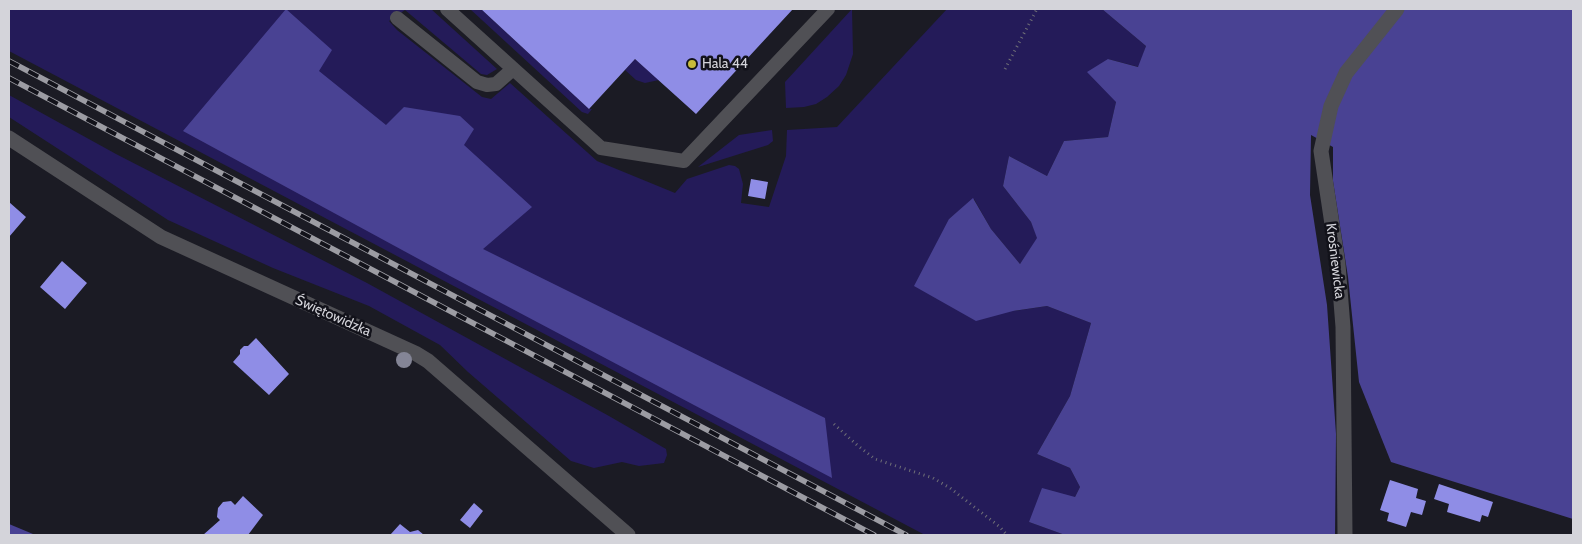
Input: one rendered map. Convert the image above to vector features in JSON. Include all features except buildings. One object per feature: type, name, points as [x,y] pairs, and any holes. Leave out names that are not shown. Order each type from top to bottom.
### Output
[{"type":"street","name":"Krośniewicka","points":[[1345,535],[1343,327],[1338,264],[1321,150],[1331,106],[1346,73],[1397,9]]},
{"type":"street","name":"Świętowidzka","points":[[9,138],[161,237],[415,352],[428,361],[628,535]]},
{"type":"lane","points":[[447,9],[601,148],[684,161],[828,9]]},
{"type":"lane","points":[[397,18],[477,82],[487,85],[496,84],[513,69]]},
{"type":"path","points":[[1005,69],[1037,9]]},
{"type":"path","points":[[834,424],[876,459],[933,478],[950,488],[1000,527],[1007,535]]},
{"type":"shaded area","points":[[9,9],[431,9],[497,69],[487,75],[481,74],[405,10],[389,21],[397,30],[482,97],[491,99],[510,83],[597,161],[675,193],[687,179],[729,165],[735,166],[739,169],[743,184],[741,203],[769,207],[786,156],[787,130],[837,127],[947,9],[1102,9],[1146,46],[1139,67],[1108,59],[1116,102],[1108,137],[1064,141],[1047,176],[1009,156],[1003,186],[1031,222],[1038,238],[1020,264],[991,229],[974,199],[949,219],[1014,311],[1047,306],[1091,323],[1070,396],[1037,454],[1070,468],[1080,487],[1075,497],[1029,522],[1065,535],[925,535],[9,51]]},
{"type":"shaded area","points":[[286,9],[332,50],[319,71],[386,125],[404,107],[460,116],[474,129],[464,145],[532,207],[483,249],[825,418],[832,478],[450,276],[183,131]]},
{"type":"shaded area","points":[[470,9],[481,9],[589,109],[592,109],[588,114],[582,112]]},
{"type":"shaded area","points":[[852,9],[853,54],[846,75],[839,86],[816,104],[786,108],[785,82]]},
{"type":"shaded area","points":[[1102,9],[1573,9],[1573,519],[1391,462],[1359,382],[1348,277],[1333,181],[1333,147],[1311,135],[1310,195],[1327,305],[1336,434],[1335,535],[1065,535],[1029,522],[1042,488],[1075,497],[1080,487],[1070,468],[1037,454],[1070,396],[1091,323],[1047,306],[1013,311],[976,321],[914,286],[949,219],[973,198],[991,229],[1020,264],[1037,238],[1031,222],[1003,186],[1009,156],[1047,176],[1064,141],[1108,137],[1116,102],[1087,72],[1108,59],[1138,67],[1146,46]]},
{"type":"shaded area","points":[[635,59],[659,80],[645,83],[636,80],[625,70]]},
{"type":"shaded area","points":[[9,95],[116,154],[367,283],[609,416],[666,449],[667,455],[664,463],[639,466],[622,462],[594,468],[571,461],[468,372],[440,345],[369,306],[273,268],[168,220],[9,117]]},
{"type":"shaded area","points":[[772,130],[773,141],[768,145],[698,167],[739,135]]},
{"type":"shaded area","points":[[9,524],[33,534],[35,535],[9,535]]},
{"type":"railway","points":[[9,61],[906,535]]},
{"type":"railway","points":[[9,78],[874,535]]},
{"type":"place","name":"Hala 44","points":[[692,64]]}]
